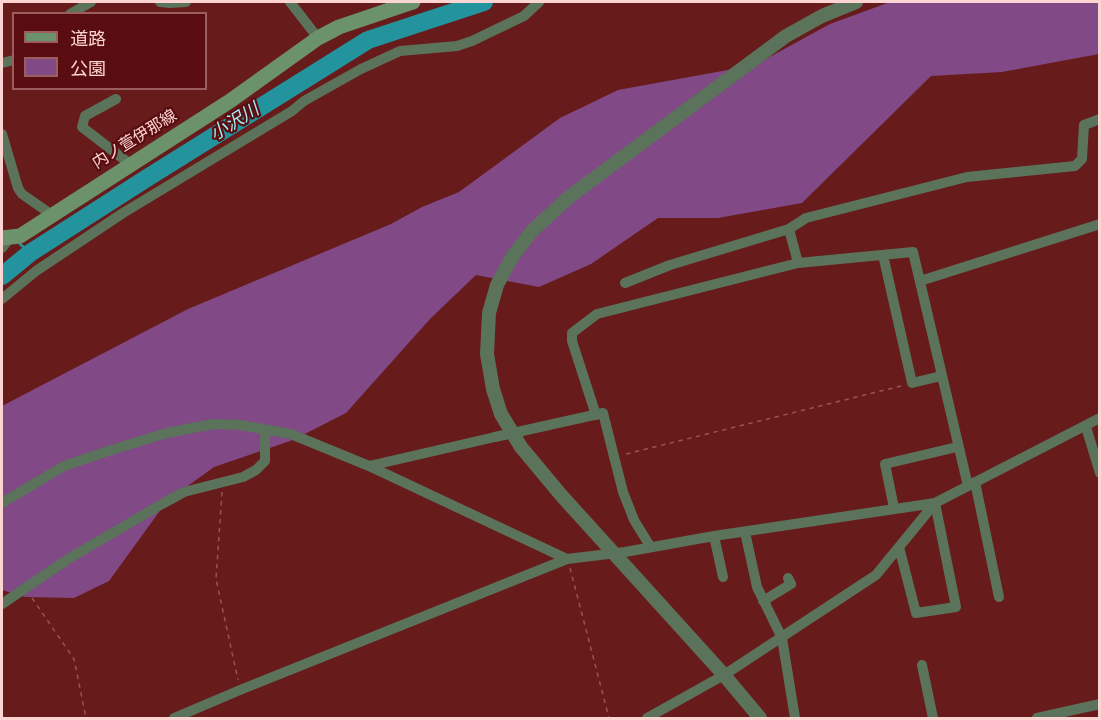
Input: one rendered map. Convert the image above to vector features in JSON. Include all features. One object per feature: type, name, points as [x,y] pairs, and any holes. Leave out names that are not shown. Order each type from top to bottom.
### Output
[{"type":"main road","name":"内ノ萱伊那線","points":[[4,242],[20,236],[230,101],[318,38],[346,24],[414,2]]},
{"type":"street","points":[[74,12],[91,2]]},
{"type":"street","points":[[160,2],[186,2]]},
{"type":"street","points":[[290,2],[318,38]]},
{"type":"street","points":[[2,299],[36,272],[123,213],[292,111],[304,101],[361,69],[400,51],[457,46],[472,41],[524,16],[539,2]]},
{"type":"street","points":[[760,718],[521,447],[501,414],[493,389],[487,354],[489,313],[497,285],[512,257],[531,231],[569,197],[786,36],[822,16],[856,2]]},
{"type":"street","points":[[116,99],[85,117],[82,127],[130,164]]},
{"type":"street","points":[[625,283],[670,265],[789,229],[806,218],[967,177],[1075,166],[1082,159],[1084,125],[1100,119]]},
{"type":"street","points":[[2,134],[18,188],[22,194],[52,215]]},
{"type":"street","points":[[920,281],[1100,224]]},
{"type":"street","points":[[789,229],[798,263]]},
{"type":"street","points":[[596,415],[572,341],[572,333],[597,314],[798,263],[913,252],[957,447],[972,484],[999,597]]},
{"type":"street","points":[[883,255],[912,383],[941,376]]},
{"type":"street","points":[[369,466],[603,413],[623,492],[650,546]]},
{"type":"street","points":[[174,718],[567,559],[935,503],[1100,418]]},
{"type":"street","points":[[2,502],[64,466],[163,434],[215,424],[240,425],[291,434],[369,466],[567,559]]},
{"type":"street","points":[[1086,427],[1100,473]]},
{"type":"street","points":[[2,604],[25,587],[184,492],[243,477],[256,470],[265,461],[265,430]]},
{"type":"street","points":[[894,508],[885,464],[957,447]]},
{"type":"street","points":[[648,718],[724,675],[876,575],[935,503]]},
{"type":"street","points":[[899,547],[916,613],[956,607],[935,503]]},
{"type":"street","points":[[745,532],[757,587],[782,638],[795,718]]},
{"type":"street","points":[[714,536],[723,577]]},
{"type":"street","points":[[763,601],[791,584],[788,578]]},
{"type":"street","points":[[922,665],[933,718]]},
{"type":"street","points":[[1037,718],[1100,704]]},
{"type":"path","points":[[613,457],[912,383]]},
{"type":"path","points":[[222,482],[216,579],[240,690]]},
{"type":"path","points":[[567,559],[609,718]]},
{"type":"path","points":[[25,587],[74,658],[86,718]]},
{"type":"green space","points":[[890,2],[1099,2],[1099,54],[1002,72],[931,76],[802,203],[718,218],[658,218],[591,264],[539,287],[476,275],[430,319],[346,413],[293,440],[214,467],[167,501],[109,581],[74,598],[25,597],[2,590],[2,406],[188,309],[391,224],[422,207],[459,192],[560,118],[618,90],[755,65],[830,24]]},
{"type":"waterway","name":"小沢川","points":[[2,276],[30,253],[368,40],[484,2]]},
{"type":"waterway","points":[[20,244],[30,253]]}]
